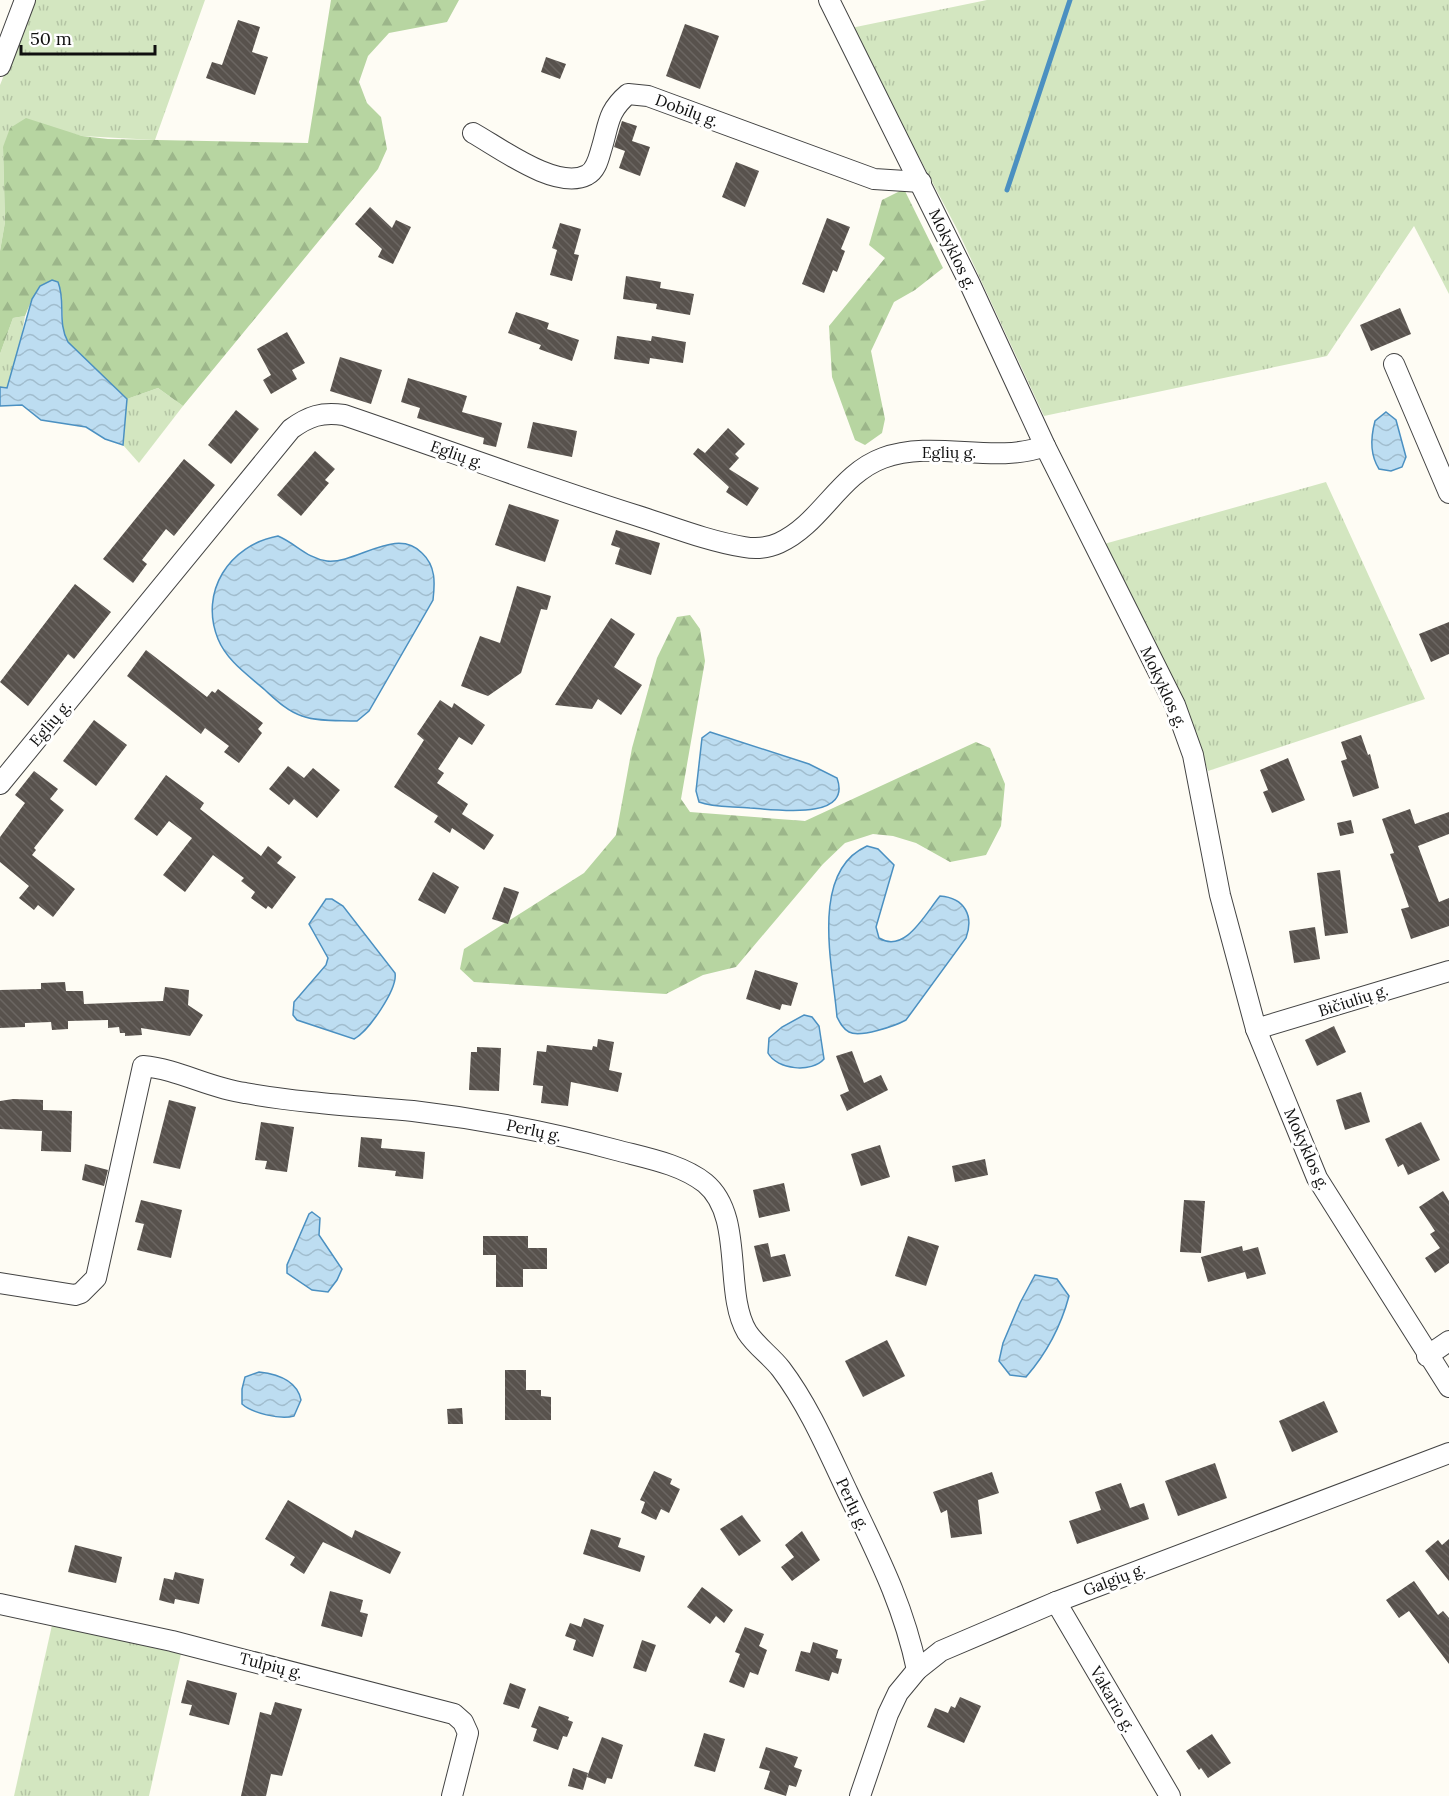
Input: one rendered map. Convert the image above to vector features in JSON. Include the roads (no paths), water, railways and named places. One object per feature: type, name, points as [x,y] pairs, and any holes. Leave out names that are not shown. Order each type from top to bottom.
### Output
[{"type":"street","points":[[0,66],[25,0]]},
{"type":"street","name":"Mokyklos g.","points":[[829,0],[921,182],[1045,446],[1175,705],[1193,755],[1220,895],[1257,1029],[1317,1178],[1427,1356],[1449,1387]]},
{"type":"street","name":"Dobilų g.","points":[[473,133],[553,177],[571,179],[588,175],[597,164],[614,106],[628,94],[648,96],[874,179],[921,182]]},
{"type":"street","points":[[1394,364],[1449,493]]},
{"type":"street","name":"Eglių g.","points":[[0,784],[291,429],[308,417],[325,412],[344,414],[590,501],[744,547],[763,548],[780,543],[797,531],[845,482],[860,470],[883,458],[928,451],[1018,453],[1045,446]]},
{"type":"street","name":"Bičiulių g.","points":[[1257,1029],[1449,971]]},
{"type":"street","name":"Perlų g.","points":[[0,1283],[75,1295],[81,1293],[96,1278],[142,1066],[165,1068],[208,1085],[243,1093],[412,1111],[542,1130],[661,1162],[687,1172],[706,1184],[715,1194],[723,1211],[741,1316],[747,1332],[781,1369],[826,1447],[899,1602],[917,1670]]},
{"type":"street","points":[[1427,1356],[1449,1341]]},
{"type":"street","name":"Galgių g.","points":[[860,1796],[888,1714],[898,1693],[917,1670],[941,1651],[1056,1602],[1449,1453]]},
{"type":"street","name":"Vakario g.","points":[[1056,1602],[1170,1796]]},
{"type":"street","name":"Tulpių g.","points":[[0,1604],[172,1641],[454,1714],[463,1722],[468,1732],[452,1796]]},
{"type":"water","points":[[52,280],[58,282],[63,327],[68,342],[127,399],[123,445],[105,439],[86,427],[41,420],[22,405],[0,406],[0,387],[7,388],[32,299],[40,286]]},
{"type":"water","points":[[1386,412],[1396,420],[1406,457],[1402,467],[1391,471],[1379,469],[1372,445],[1375,421]]},
{"type":"water","points":[[278,536],[320,560],[339,560],[388,544],[400,543],[412,546],[430,563],[434,581],[433,600],[369,711],[357,721],[315,719],[291,711],[238,667],[218,639],[213,621],[212,604],[222,573],[245,549]]},
{"type":"water","points":[[710,732],[809,764],[837,778],[839,792],[833,801],[822,807],[808,810],[775,810],[699,802],[696,791],[702,738]]},
{"type":"water","points":[[867,846],[878,849],[894,865],[876,927],[879,938],[888,942],[897,941],[906,936],[914,930],[940,896],[949,897],[961,904],[969,922],[966,938],[906,1020],[861,1034],[849,1032],[837,1017],[829,948],[829,922],[831,898],[837,877],[849,859]]},
{"type":"water","points":[[326,899],[332,899],[343,906],[395,973],[392,989],[381,1009],[367,1028],[354,1039],[297,1020],[293,1015],[294,1002],[326,965],[328,958],[309,924]]},
{"type":"water","points":[[804,1015],[812,1017],[819,1026],[824,1059],[811,1066],[795,1068],[772,1059],[768,1053],[769,1038],[782,1027]]},
{"type":"water","points":[[312,1212],[320,1218],[319,1235],[342,1269],[328,1292],[312,1290],[287,1273],[287,1265],[309,1214]]},
{"type":"water","points":[[1035,1275],[1057,1279],[1069,1296],[1057,1329],[1033,1368],[1026,1377],[1010,1375],[999,1361],[1003,1343]]},
{"type":"water","points":[[259,1372],[279,1376],[295,1387],[301,1400],[294,1416],[266,1415],[242,1404],[245,1377]]},
{"type":"waterway","points":[[1007,190],[1070,0]]}]
